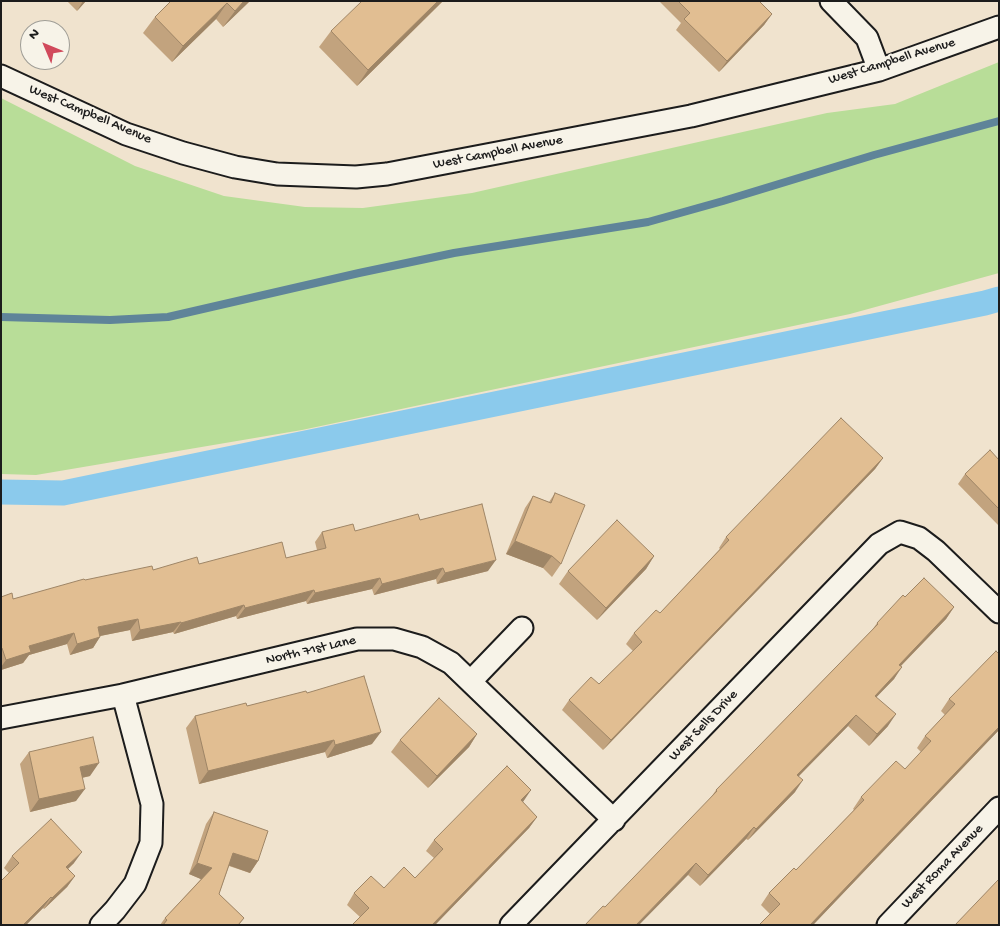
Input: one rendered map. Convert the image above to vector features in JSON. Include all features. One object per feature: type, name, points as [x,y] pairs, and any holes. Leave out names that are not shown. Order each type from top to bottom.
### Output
[{"type":"street","points":[[831,1],[867,38],[879,70]]},
{"type":"street","name":"West Campbell Avenue","points":[[1,76],[126,134],[183,153],[235,167],[277,174],[356,177],[387,174],[690,116],[879,70],[999,28]]},
{"type":"street","name":"West Sells Drive","points":[[511,925],[879,544],[900,532],[920,538],[999,612]]},
{"type":"street","points":[[471,681],[522,628]]},
{"type":"street","name":"North 71st Lane","points":[[1,718],[123,695],[357,639],[394,639],[422,647],[451,663],[614,820]]},
{"type":"street","points":[[101,925],[135,884],[151,844],[152,804],[123,695]]},
{"type":"street","name":"West Roma Avenue","points":[[888,925],[999,808]]},
{"type":"green space","points":[[999,62],[999,273],[850,314],[302,430],[36,475],[1,474],[1,98],[135,166],[224,196],[305,207],[363,208],[472,193],[827,113],[895,104]]},
{"type":"building","points":[[171,1],[244,1],[235,11],[227,3],[183,46],[155,17]]},
{"type":"building","points":[[362,1],[438,1],[368,70],[331,31]]},
{"type":"building","points":[[678,1],[759,1],[772,14],[727,61],[684,19],[690,13]]},
{"type":"building","points":[[841,418],[883,458],[611,740],[569,700],[591,677],[599,684],[642,642],[634,633],[656,610],[660,613],[729,540],[726,537]]},
{"type":"building","points":[[990,450],[999,460],[999,509],[965,474]]},
{"type":"building","points":[[555,493],[585,505],[561,564],[552,556],[515,541],[533,496],[551,503]]},
{"type":"building","points":[[482,504],[496,560],[445,573],[443,568],[382,584],[380,578],[315,593],[314,590],[245,608],[244,605],[181,623],[140,630],[138,619],[98,627],[100,637],[77,644],[74,633],[29,646],[31,652],[6,660],[1,649],[1,597],[12,593],[13,599],[84,579],[152,566],[153,570],[197,557],[199,564],[282,542],[286,558],[326,548],[322,532],[353,524],[355,531],[418,514],[420,520]]},
{"type":"building","points":[[617,520],[654,556],[606,608],[568,571]]},
{"type":"building","points":[[924,578],[954,607],[899,665],[902,667],[875,696],[896,714],[877,734],[856,715],[797,775],[803,780],[708,875],[696,863],[636,925],[585,925],[603,906],[605,907],[878,624],[903,595],[905,597]]},
{"type":"building","points":[[996,651],[999,654],[999,727],[810,925],[759,925],[780,904],[769,893],[794,868],[796,870],[864,800],[861,797],[896,761],[905,769],[931,741],[925,736],[955,704],[949,699]]},
{"type":"building","points":[[364,676],[381,732],[335,745],[334,740],[208,771],[195,716],[246,703],[247,706],[306,691],[307,693]]},
{"type":"building","points":[[439,698],[477,734],[437,776],[400,740]]},
{"type":"building","points":[[93,737],[99,763],[80,767],[85,789],[39,799],[29,752]]},
{"type":"building","points":[[507,766],[531,790],[521,800],[537,817],[432,925],[352,925],[369,908],[354,893],[371,876],[384,888],[404,867],[415,878],[443,849],[434,840]]},
{"type":"building","points":[[214,812],[268,831],[258,861],[233,853],[219,894],[244,918],[238,925],[163,925],[167,920],[165,918],[212,868],[197,863]]},
{"type":"building","points":[[51,819],[82,852],[66,867],[75,876],[23,925],[1,925],[1,881],[19,863],[12,856]]},
{"type":"building","points":[[999,879],[999,925],[955,925]]},
{"type":"waterway","points":[[1,317],[110,320],[168,317],[454,253],[648,222],[874,155],[999,121]]},
{"type":"waterway","points":[[1,492],[63,493],[999,299]]}]
